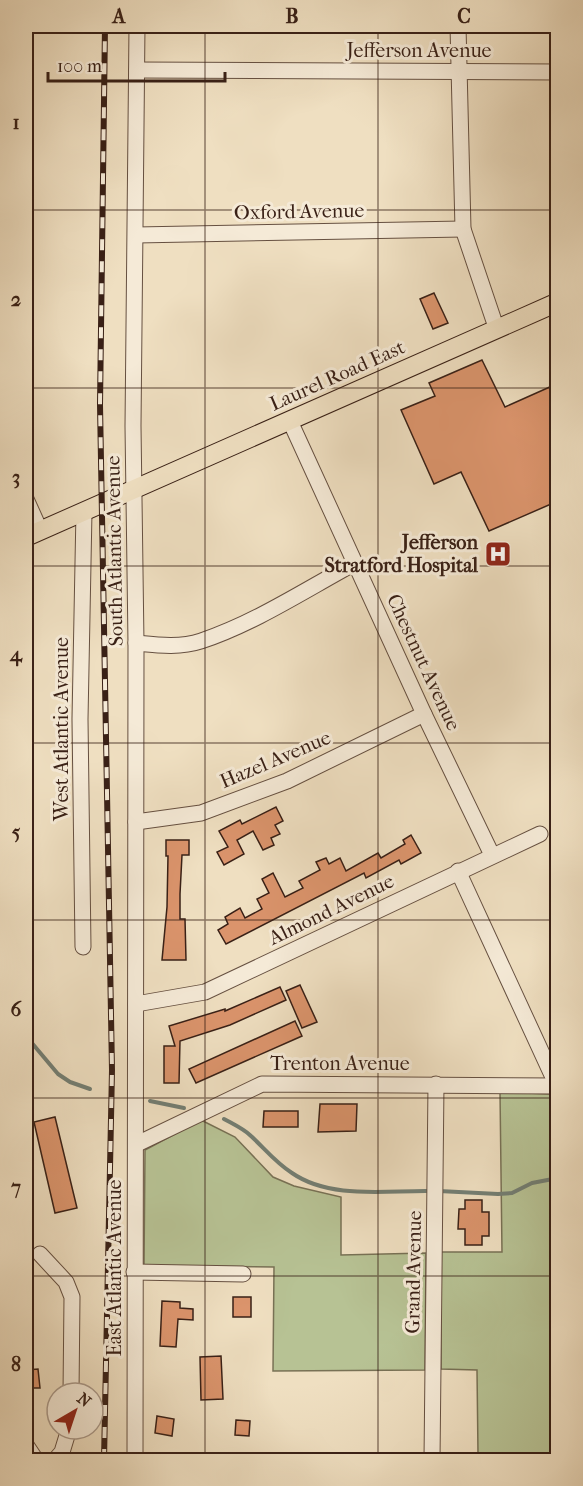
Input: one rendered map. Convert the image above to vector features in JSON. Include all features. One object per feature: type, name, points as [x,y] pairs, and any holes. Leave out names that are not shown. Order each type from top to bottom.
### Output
[{"type":"main road","name":"Laurel Road East","points":[[33,534],[558,302]]},
{"type":"street","name":"South Atlantic Avenue","points":[[135,1077],[134,489],[137,26]]},
{"type":"street","points":[[459,26],[458,71],[463,229],[497,330]]},
{"type":"street","name":"Jefferson Avenue","points":[[137,70],[558,72]]},
{"type":"street","name":"Oxford Avenue","points":[[136,235],[463,229]]},
{"type":"street","name":"Chestnut Avenue","points":[[290,421],[424,714],[492,855]]},
{"type":"street","points":[[26,499],[33,534]]},
{"type":"street","name":"West Atlantic Avenue","points":[[84,511],[80,719],[84,947]]},
{"type":"street","points":[[136,644],[169,646],[199,642],[258,616],[355,563]]},
{"type":"street","name":"Hazel Avenue","points":[[136,822],[201,813],[287,780],[424,714]]},
{"type":"street","name":"Almond Avenue","points":[[136,1004],[206,992],[540,834]]},
{"type":"street","points":[[458,871],[557,1087]]},
{"type":"street","name":"East Atlantic Avenue","points":[[135,1077],[135,1461]]},
{"type":"street","name":"Trenton Avenue","points":[[136,1144],[262,1084],[557,1087]]},
{"type":"street","name":"Grand Avenue","points":[[432,1461],[436,1084]]},
{"type":"street","points":[[40,1254],[46,1264],[66,1282],[72,1297],[71,1381]]},
{"type":"street","points":[[134,1272],[243,1274]]},
{"type":"street","points":[[55,1461],[62,1452],[65,1441]]},
{"type":"street","points":[[26,1445],[36,1461]]},
{"type":"green space","points":[[500,1092],[551,1094],[558,1107],[557,1453],[478,1453],[477,1370],[441,1369],[441,1252],[502,1252]]},
{"type":"green space","points":[[201,1120],[235,1137],[273,1177],[294,1186],[341,1197],[341,1255],[426,1253],[425,1370],[273,1371],[274,1267],[144,1266],[145,1150]]},
{"type":"building","points":[[434,293],[448,323],[433,329],[420,299]]},
{"type":"building","points":[[482,360],[505,407],[552,386],[558,394],[558,501],[489,531],[461,472],[434,484],[401,410],[435,396],[429,383]]},
{"type":"building","points":[[276,807],[283,821],[275,825],[280,834],[271,838],[274,845],[263,850],[253,831],[237,840],[244,854],[224,865],[217,852],[228,847],[219,831],[240,820],[242,824]]},
{"type":"building","points":[[411,835],[421,853],[401,864],[399,860],[366,878],[364,873],[226,944],[218,930],[228,924],[225,917],[240,908],[245,918],[262,909],[257,899],[269,893],[262,879],[273,873],[285,897],[303,888],[299,881],[320,870],[316,862],[326,858],[329,864],[340,858],[346,871],[378,853],[381,858],[405,844],[403,840]]},
{"type":"building","points":[[166,840],[189,840],[189,855],[182,855],[180,894],[180,919],[185,919],[186,960],[162,960],[167,907]]},
{"type":"building","points":[[300,985],[317,1022],[302,1028],[286,991]]},
{"type":"building","points":[[280,987],[286,1000],[230,1025],[180,1041],[179,1083],[164,1083],[164,1046],[175,1046],[169,1026],[225,1009],[225,1011]]},
{"type":"building","points":[[295,1021],[302,1036],[196,1083],[189,1069]]},
{"type":"building","points":[[320,1104],[357,1104],[356,1131],[318,1132]]},
{"type":"building","points":[[264,1111],[298,1111],[298,1127],[263,1127]]},
{"type":"building","points":[[55,1117],[77,1208],[55,1213],[34,1122]]},
{"type":"building","points":[[465,1200],[482,1200],[482,1212],[489,1212],[489,1236],[482,1236],[482,1245],[465,1245],[465,1229],[458,1229],[459,1209],[465,1209]]},
{"type":"building","points":[[233,1297],[251,1297],[251,1317],[233,1317]]},
{"type":"building","points":[[162,1301],[180,1302],[180,1308],[193,1309],[193,1320],[178,1319],[176,1347],[160,1346]]},
{"type":"building","points":[[221,1356],[223,1399],[201,1400],[200,1357]]},
{"type":"building","points":[[38,1369],[40,1388],[26,1388],[26,1370]]},
{"type":"building","points":[[157,1416],[174,1419],[172,1436],[155,1433]]},
{"type":"building","points":[[236,1420],[250,1421],[249,1436],[235,1435]]},
{"type":"waterway","points":[[26,1036],[58,1074],[70,1082],[90,1089]]},
{"type":"waterway","points":[[150,1101],[184,1108]]},
{"type":"waterway","points":[[224,1119],[245,1131],[292,1173],[324,1187],[360,1192],[431,1191]]},
{"type":"waterway","points":[[439,1191],[512,1193],[532,1183],[558,1178]]},
{"type":"railway","points":[[104,1460],[112,1070],[100,405],[105,26]]},
{"type":"place","name":"Jefferson Stratford Hospital","points":[[498,554]]}]
